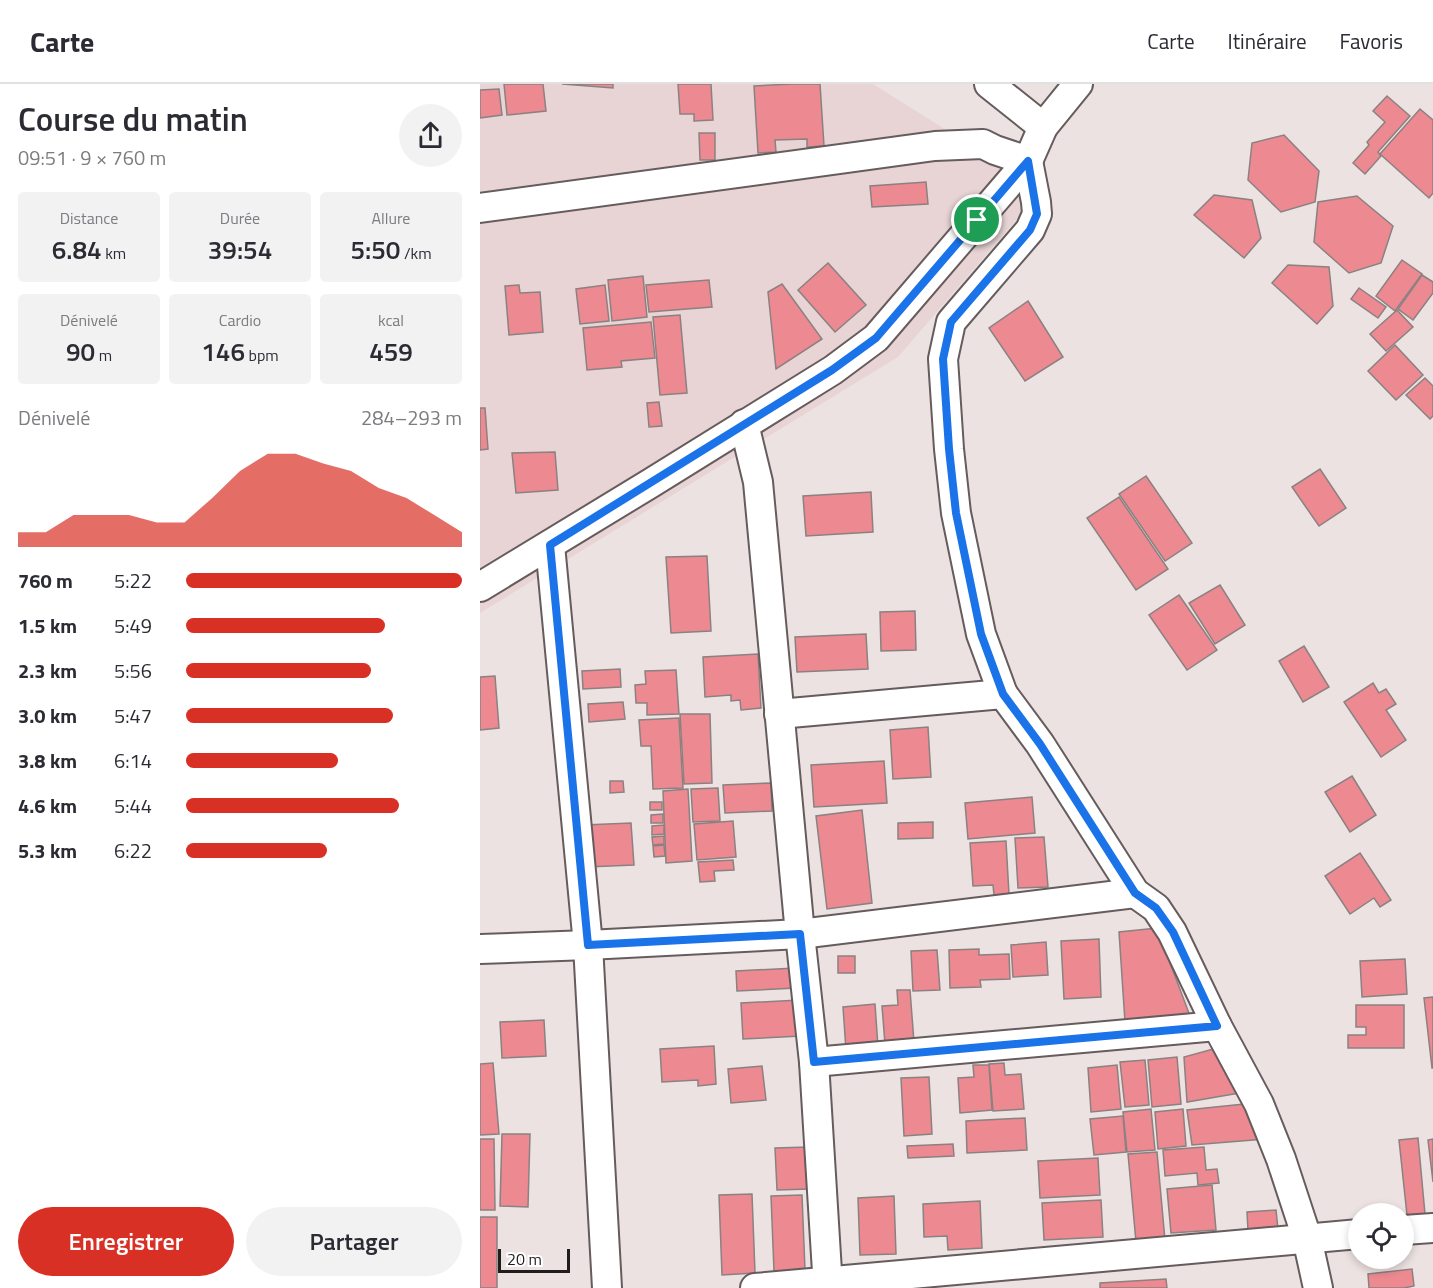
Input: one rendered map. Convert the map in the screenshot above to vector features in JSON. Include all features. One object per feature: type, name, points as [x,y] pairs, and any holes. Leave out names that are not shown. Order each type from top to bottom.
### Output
[{"type":"street","points":[[989,84],[1043,127]]},
{"type":"street","points":[[480,587],[832,370],[876,338],[1028,161],[1043,127],[1078,84]]},
{"type":"street","points":[[480,208],[935,146],[983,144],[1028,161]]},
{"type":"street","points":[[1028,161],[1037,214],[1030,230],[951,322],[943,359],[956,513],[981,634],[1003,694],[1040,744],[1135,893],[1156,908],[1173,932],[1217,1026],[1263,1115],[1281,1159],[1307,1238],[1318,1288]]},
{"type":"street","points":[[744,424],[758,482],[814,1062],[827,1285]]},
{"type":"street","points":[[550,545],[588,945],[608,1288]]},
{"type":"street","points":[[780,714],[1003,694]]},
{"type":"street","points":[[480,949],[800,934],[1135,893]]},
{"type":"street","points":[[814,1062],[1217,1026]]},
{"type":"street","points":[[1414,1229],[1433,1228]]},
{"type":"street","points":[[755,1288],[827,1285],[1348,1234]]},
{"type":"shaded area","points":[[480,84],[873,84],[1042,190],[898,357],[480,613]]},
{"type":"building","points":[[504,84],[543,84],[546,111],[507,115]]},
{"type":"building","points":[[562,84],[613,84],[613,88]]},
{"type":"building","points":[[678,84],[711,84],[713,120],[694,121],[694,114],[680,114]]},
{"type":"building","points":[[820,84],[824,146],[807,147],[807,139],[775,140],[776,152],[758,153],[754,86]]},
{"type":"building","points":[[499,89],[502,115],[480,118],[480,90]]},
{"type":"building","points":[[1387,96],[1410,116],[1378,152],[1381,156],[1365,174],[1353,163],[1369,145],[1367,142],[1385,122],[1373,111]]},
{"type":"building","points":[[1420,109],[1433,120],[1433,193],[1429,198],[1380,154]]},
{"type":"building","points":[[699,133],[715,133],[715,160],[700,160]]},
{"type":"building","points":[[1284,135],[1319,171],[1315,202],[1281,212],[1248,180],[1252,143]]},
{"type":"building","points":[[926,182],[928,204],[872,207],[870,186]]},
{"type":"building","points":[[1214,195],[1252,200],[1261,238],[1244,258],[1194,215]]},
{"type":"building","points":[[1357,196],[1393,226],[1381,263],[1349,273],[1314,242],[1318,202]]},
{"type":"building","points":[[1402,260],[1422,274],[1395,311],[1376,296]]},
{"type":"building","points":[[828,263],[866,305],[835,332],[798,290]]},
{"type":"building","points":[[1288,265],[1329,267],[1333,306],[1317,324],[1272,283]]},
{"type":"building","points":[[1422,275],[1433,282],[1433,293],[1413,320],[1398,309]]},
{"type":"building","points":[[643,276],[647,317],[612,321],[608,280]]},
{"type":"building","points":[[709,280],[712,307],[649,312],[646,285]]},
{"type":"building","points":[[782,284],[822,339],[776,369],[768,292]]},
{"type":"building","points":[[519,285],[520,293],[540,292],[543,332],[509,335],[505,286]]},
{"type":"building","points":[[605,285],[609,321],[580,324],[576,289]]},
{"type":"building","points":[[1359,288],[1386,307],[1378,318],[1351,299]]},
{"type":"building","points":[[1028,301],[1063,357],[1025,381],[989,328]]},
{"type":"building","points":[[1397,310],[1413,327],[1386,351],[1370,334]]},
{"type":"building","points":[[680,315],[687,393],[660,395],[653,317]]},
{"type":"building","points":[[651,322],[655,358],[621,361],[622,367],[587,370],[583,328]]},
{"type":"building","points":[[1395,345],[1423,375],[1396,400],[1368,371]]},
{"type":"building","points":[[1425,378],[1433,386],[1433,416],[1430,419],[1406,395]]},
{"type":"building","points":[[659,402],[662,426],[649,427],[647,403]]},
{"type":"building","points":[[480,408],[485,408],[488,449],[480,450]]},
{"type":"building","points":[[555,452],[558,490],[516,493],[512,453]]},
{"type":"building","points":[[1320,469],[1346,508],[1319,526],[1292,487]]},
{"type":"building","points":[[1146,476],[1192,543],[1165,561],[1119,494]]},
{"type":"building","points":[[871,492],[873,532],[806,536],[803,496]]},
{"type":"building","points":[[1119,497],[1168,569],[1136,590],[1087,518]]},
{"type":"building","points":[[707,556],[711,631],[671,633],[666,557]]},
{"type":"building","points":[[1220,585],[1245,625],[1215,644],[1189,603]]},
{"type":"building","points":[[1179,595],[1217,650],[1187,670],[1149,615]]},
{"type":"building","points":[[915,611],[916,650],[881,651],[880,612]]},
{"type":"building","points":[[866,634],[868,669],[797,672],[795,637]]},
{"type":"building","points":[[1304,646],[1329,687],[1303,702],[1279,661]]},
{"type":"building","points":[[758,654],[761,708],[741,710],[740,700],[731,701],[731,695],[705,697],[703,657]]},
{"type":"building","points":[[620,669],[621,687],[583,689],[582,671]]},
{"type":"building","points":[[676,670],[679,714],[647,715],[647,703],[636,703],[635,685],[646,684],[645,671]]},
{"type":"building","points":[[495,676],[499,728],[480,730],[480,677]]},
{"type":"building","points":[[1373,683],[1379,693],[1386,689],[1396,704],[1386,710],[1406,740],[1381,757],[1344,702]]},
{"type":"building","points":[[623,702],[625,719],[589,722],[588,704]]},
{"type":"building","points":[[680,714],[710,714],[712,783],[684,784]]},
{"type":"building","points":[[679,718],[683,788],[653,789],[651,746],[641,746],[639,720]]},
{"type":"building","points":[[928,727],[931,777],[893,779],[890,730]]},
{"type":"building","points":[[884,761],[887,803],[814,807],[811,765]]},
{"type":"building","points":[[1352,776],[1376,815],[1350,832],[1325,792]]},
{"type":"building","points":[[610,781],[623,781],[624,792],[610,793]]},
{"type":"building","points":[[771,783],[772,811],[725,813],[723,785]]},
{"type":"building","points":[[718,788],[720,821],[693,822],[691,789]]},
{"type":"building","points":[[688,789],[692,861],[666,863],[663,791]]},
{"type":"building","points":[[1032,797],[1035,833],[968,839],[965,803]]},
{"type":"building","points":[[650,802],[662,802],[662,810],[650,810]]},
{"type":"building","points":[[862,810],[872,903],[827,909],[816,816]]},
{"type":"building","points":[[663,814],[663,823],[651,823],[651,815]]},
{"type":"building","points":[[733,821],[736,857],[697,860],[694,824]]},
{"type":"building","points":[[933,822],[933,838],[898,839],[898,823]]},
{"type":"building","points":[[631,823],[634,865],[587,867],[584,825]]},
{"type":"building","points":[[664,825],[664,834],[652,835],[652,826]]},
{"type":"building","points":[[664,836],[664,844],[653,845],[652,837]]},
{"type":"building","points":[[1044,837],[1048,887],[1018,888],[1015,838]]},
{"type":"building","points":[[1006,841],[1009,894],[994,895],[993,885],[973,886],[970,843]]},
{"type":"building","points":[[664,845],[665,856],[654,857],[653,846]]},
{"type":"building","points":[[1360,853],[1391,900],[1380,907],[1374,898],[1350,914],[1325,876]]},
{"type":"building","points":[[733,860],[734,870],[714,871],[715,881],[700,882],[698,862]]},
{"type":"building","points":[[1157,928],[1190,1016],[1125,1022],[1119,932]]},
{"type":"building","points":[[1099,939],[1101,997],[1064,999],[1061,941]]},
{"type":"building","points":[[1046,942],[1048,975],[1013,977],[1011,945]]},
{"type":"building","points":[[979,949],[979,955],[1009,954],[1010,979],[980,980],[981,987],[950,988],[949,950]]},
{"type":"building","points":[[937,950],[940,990],[913,991],[911,951]]},
{"type":"building","points":[[838,956],[855,956],[855,973],[838,973]]},
{"type":"building","points":[[1405,959],[1407,994],[1362,997],[1360,961]]},
{"type":"building","points":[[795,968],[796,988],[737,991],[736,971]]},
{"type":"building","points":[[897,990],[910,990],[914,1042],[885,1044],[882,1006],[898,1005]]},
{"type":"building","points":[[1433,997],[1433,1068],[1432,1068],[1424,998]]},
{"type":"building","points":[[799,1000],[801,1036],[743,1039],[741,1003]]},
{"type":"building","points":[[875,1004],[878,1047],[846,1050],[843,1007]]},
{"type":"building","points":[[1356,1005],[1404,1005],[1404,1048],[1348,1048],[1348,1035],[1366,1035],[1366,1027],[1356,1027]]},
{"type":"building","points":[[544,1020],[546,1056],[502,1058],[500,1022]]},
{"type":"building","points":[[714,1046],[716,1084],[698,1086],[698,1080],[662,1082],[660,1049]]},
{"type":"building","points":[[1213,1049],[1240,1093],[1187,1102],[1184,1057]]},
{"type":"building","points":[[1177,1057],[1181,1104],[1152,1107],[1148,1060]]},
{"type":"building","points":[[1145,1060],[1149,1105],[1125,1107],[1120,1062]]},
{"type":"building","points":[[493,1063],[499,1134],[480,1135],[480,1064]]},
{"type":"building","points":[[1004,1063],[1005,1075],[1021,1074],[1024,1109],[993,1111],[989,1064]]},
{"type":"building","points":[[973,1065],[989,1065],[992,1110],[960,1113],[958,1078],[974,1077]]},
{"type":"building","points":[[1117,1065],[1121,1109],[1091,1112],[1088,1068]]},
{"type":"building","points":[[762,1066],[766,1100],[731,1103],[728,1069]]},
{"type":"building","points":[[929,1077],[932,1134],[904,1136],[901,1078]]},
{"type":"building","points":[[1244,1104],[1265,1139],[1192,1145],[1187,1110]]},
{"type":"building","points":[[1151,1109],[1155,1150],[1127,1152],[1123,1112]]},
{"type":"building","points":[[1183,1109],[1186,1146],[1158,1149],[1155,1112]]},
{"type":"building","points":[[1123,1116],[1126,1152],[1094,1155],[1090,1119]]},
{"type":"building","points":[[1025,1118],[1027,1150],[967,1153],[966,1121]]},
{"type":"building","points":[[502,1134],[530,1134],[528,1207],[500,1206]]},
{"type":"building","points":[[1418,1138],[1425,1214],[1414,1215],[1414,1203],[1406,1203],[1399,1140]]},
{"type":"building","points":[[480,1139],[494,1139],[495,1210],[480,1210]]},
{"type":"building","points":[[1433,1139],[1433,1182],[1428,1140]]},
{"type":"building","points":[[953,1144],[954,1156],[908,1158],[907,1146]]},
{"type":"building","points":[[808,1147],[810,1189],[777,1190],[775,1148]]},
{"type":"building","points":[[1204,1147],[1206,1170],[1217,1169],[1219,1183],[1198,1185],[1197,1173],[1165,1176],[1163,1150]]},
{"type":"building","points":[[1157,1152],[1165,1240],[1136,1242],[1128,1154]]},
{"type":"building","points":[[1098,1158],[1100,1195],[1040,1198],[1038,1161]]},
{"type":"building","points":[[1212,1185],[1216,1230],[1171,1233],[1167,1189]]},
{"type":"building","points":[[752,1194],[755,1273],[722,1275],[719,1195]]},
{"type":"building","points":[[802,1195],[805,1270],[774,1271],[771,1196]]},
{"type":"building","points":[[894,1196],[896,1254],[860,1255],[858,1198]]},
{"type":"building","points":[[1101,1200],[1103,1237],[1044,1240],[1042,1203]]},
{"type":"building","points":[[980,1201],[982,1248],[948,1250],[947,1236],[924,1237],[923,1204]]},
{"type":"building","points":[[1276,1210],[1278,1229],[1248,1231],[1247,1212]]},
{"type":"building","points":[[480,1217],[497,1217],[497,1288],[480,1288]]},
{"type":"building","points":[[1412,1269],[1414,1286],[1369,1288],[1368,1274]]},
{"type":"building","points":[[1166,1279],[1167,1288],[1100,1288],[1100,1283]]},
{"type":"route","points":[[1028,161],[1037,214],[1030,230],[951,322],[943,359],[956,513],[981,634],[1003,694],[1040,744],[1135,893],[1156,908],[1173,932],[1217,1026],[814,1062],[800,934],[588,945],[550,545],[832,370],[876,338],[977,220],[1028,161]]}]
